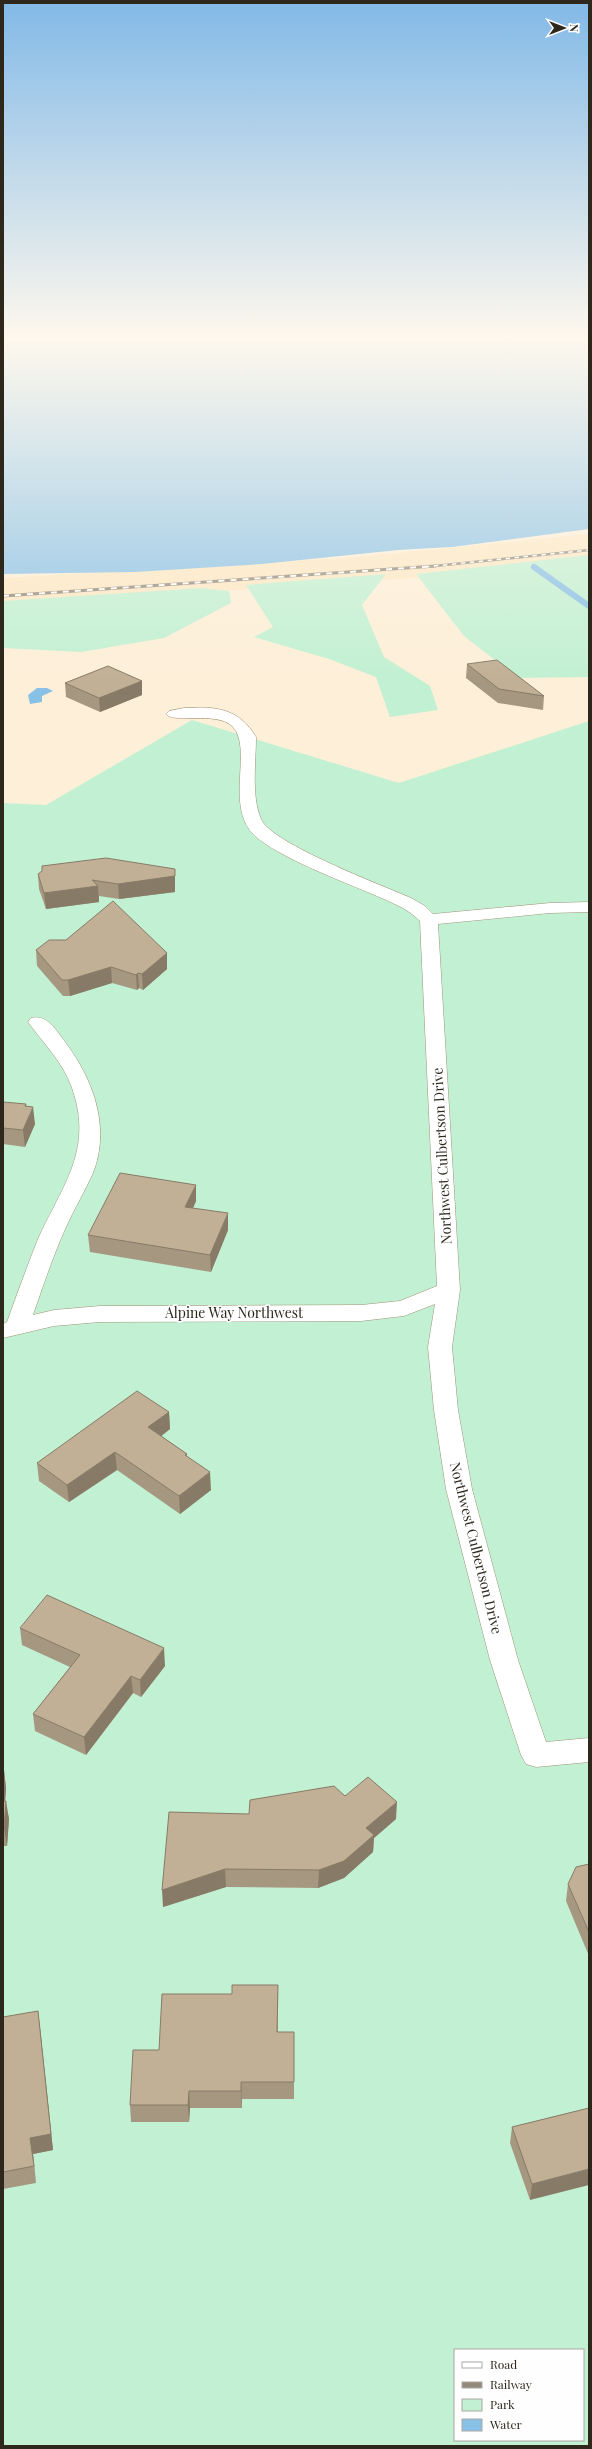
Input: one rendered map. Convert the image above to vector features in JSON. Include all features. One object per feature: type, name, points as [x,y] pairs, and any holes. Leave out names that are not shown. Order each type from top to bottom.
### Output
[{"type":"street","points":[[174,714],[196,712],[224,715],[244,728],[248,737],[250,810],[253,824],[263,835],[285,848],[405,902],[419,910],[428,920],[550,908],[589,907]]},
{"type":"street","name":"Northwest Culbertson Drive","points":[[428,920],[449,1290],[440,1347],[446,1410],[459,1489],[504,1660],[536,1755],[589,1750]]},
{"type":"street","points":[[10,1329],[84,1165],[90,1132],[88,1104],[82,1084],[59,1045],[38,1022]]},
{"type":"street","name":"Alpine Way Northwest","points":[[10,1329],[54,1318],[100,1314],[361,1313],[404,1308],[449,1290]]},
{"type":"shaded area","points":[[589,534],[589,562],[428,577],[3,606],[3,578],[357,557]]},
{"type":"green space","points":[[589,555],[589,677],[518,678],[464,636],[416,574]]},
{"type":"green space","points":[[386,574],[362,605],[384,657],[430,686],[438,710],[390,717],[376,677],[329,659],[254,637],[273,627],[246,585]]},
{"type":"green space","points":[[201,588],[229,591],[231,603],[164,638],[81,652],[3,648],[3,601]]},
{"type":"green space","points":[[192,720],[399,783],[589,721],[589,2446],[3,2446],[3,803],[46,805]]},
{"type":"water","points":[[3,450],[589,450],[589,529],[452,547],[398,550],[262,564],[135,572],[3,574]]},
{"type":"water","points":[[37,688],[47,688],[53,691],[42,696],[42,702],[30,704],[28,695]]},
{"type":"building","points":[[497,660],[544,696],[499,689],[467,664]]},
{"type":"building","points":[[108,666],[142,681],[99,698],[65,683]]},
{"type":"building","points":[[106,858],[175,869],[175,876],[118,884],[92,880],[98,886],[44,893],[38,874],[42,871],[42,866]]},
{"type":"building","points":[[113,901],[167,953],[142,974],[138,973],[136,975],[111,967],[68,980],[62,980],[36,950],[49,940],[66,940]]},
{"type":"building","points":[[3,1102],[26,1104],[25,1106],[33,1107],[23,1130],[3,1128]]},
{"type":"building","points":[[120,1173],[196,1185],[185,1207],[228,1213],[210,1255],[88,1235]]},
{"type":"building","points":[[137,1391],[169,1412],[148,1427],[210,1472],[179,1496],[115,1452],[67,1485],[37,1463]]},
{"type":"building","points":[[47,1595],[164,1648],[140,1680],[131,1676],[84,1737],[33,1714],[80,1655],[20,1628]]},
{"type":"building","points":[[368,1777],[397,1802],[366,1828],[374,1835],[344,1861],[319,1870],[225,1869],[162,1890],[169,1812],[249,1814],[250,1800],[334,1786],[345,1796]]},
{"type":"building","points":[[3,1801],[6,1801],[4,1828],[3,1828]]},
{"type":"building","points":[[589,1864],[589,1932],[568,1884],[576,1867]]},
{"type":"building","points":[[232,1985],[278,1985],[277,2032],[294,2032],[294,2082],[241,2082],[241,2091],[189,2091],[188,2105],[130,2105],[133,2050],[159,2050],[162,1994],[232,1994]]},
{"type":"building","points":[[38,2011],[51,2134],[30,2138],[34,2166],[3,2172],[3,2017]]},
{"type":"building","points":[[589,2108],[589,2169],[532,2184],[512,2127]]},
{"type":"waterway","points":[[534,567],[589,606]]},
{"type":"railway","points":[[434,566],[589,550]]},
{"type":"railway","points":[[3,596],[434,566]]},
{"type":"railway","points":[[425,567],[434,566]]}]
